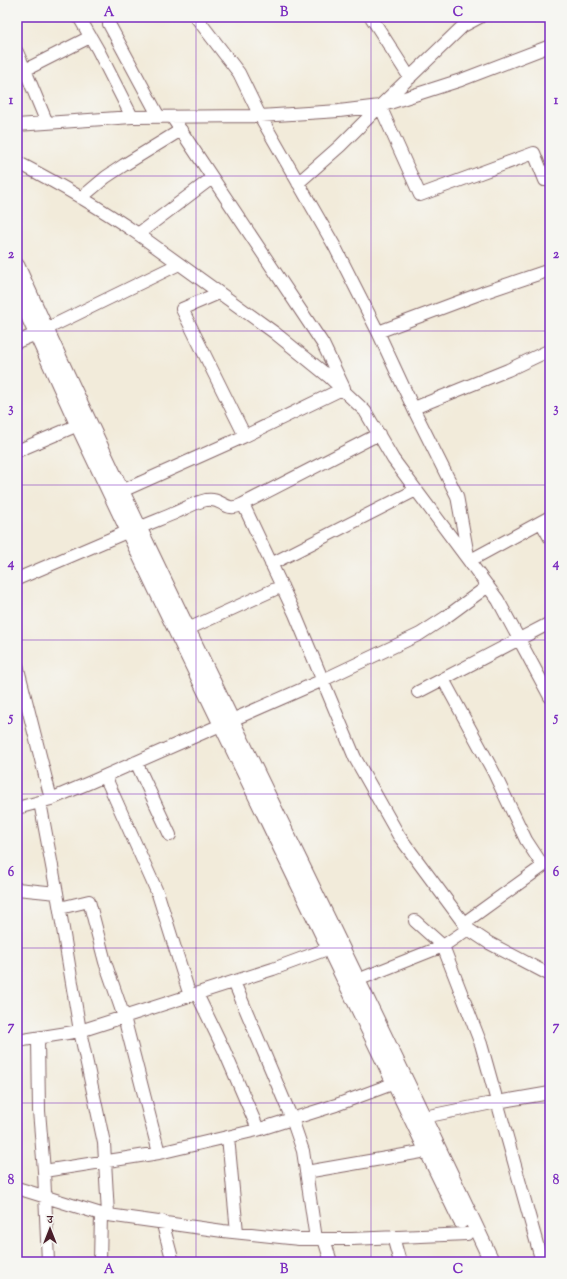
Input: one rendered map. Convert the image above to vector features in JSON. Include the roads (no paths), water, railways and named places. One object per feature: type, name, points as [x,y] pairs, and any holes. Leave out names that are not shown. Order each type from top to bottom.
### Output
[{"type":"main road","points":[[17,266],[41,332],[78,424],[188,629],[227,722],[330,948],[352,982],[395,1083],[480,1262]]},
{"type":"main road","points":[[17,291],[41,332],[122,491],[134,529],[352,982],[424,1117],[492,1262]]},
{"type":"street","points":[[79,17],[132,117]]},
{"type":"street","points":[[196,17],[239,73],[260,116],[335,247],[378,332],[457,496],[469,561]]},
{"type":"street","points":[[371,17],[410,78]]},
{"type":"street","points":[[298,183],[340,146],[410,78],[462,22],[480,17]]},
{"type":"street","points":[[109,24],[159,117]]},
{"type":"street","points":[[21,72],[90,37]]},
{"type":"street","points":[[17,125],[132,117],[260,116],[338,112],[380,106],[461,80],[550,46]]},
{"type":"street","points":[[17,52],[21,72],[47,123]]},
{"type":"street","points":[[380,106],[420,195],[534,153],[545,180],[550,179]]},
{"type":"street","points":[[172,117],[322,344],[344,391]]},
{"type":"street","points":[[81,198],[106,177],[180,130]]},
{"type":"street","points":[[17,162],[57,183],[138,234],[275,333],[328,376],[365,411],[393,459],[498,600],[550,697]]},
{"type":"street","points":[[138,234],[212,178]]},
{"type":"street","points":[[17,342],[41,332],[179,264]]},
{"type":"street","points":[[378,332],[482,292],[550,270]]},
{"type":"street","points":[[219,293],[182,309],[245,436]]},
{"type":"street","points":[[414,408],[508,370],[550,350]]},
{"type":"street","points":[[122,491],[344,391]]},
{"type":"street","points":[[17,451],[78,424]]},
{"type":"street","points":[[17,579],[204,500],[216,500],[228,507],[236,508],[378,434]]},
{"type":"street","points":[[272,564],[416,490]]},
{"type":"street","points":[[243,504],[282,586],[356,758],[400,836],[466,926],[489,943],[550,975]]},
{"type":"street","points":[[469,561],[545,519],[550,538]]},
{"type":"street","points":[[188,629],[282,586]]},
{"type":"street","points":[[17,808],[45,800],[105,776],[323,680],[420,634],[488,586]]},
{"type":"street","points":[[418,692],[550,623]]},
{"type":"street","points":[[17,665],[45,800],[60,908],[80,1031],[102,1136],[105,1162],[105,1214],[100,1262]]},
{"type":"street","points":[[352,982],[443,946],[466,926],[543,866],[526,840],[493,771],[443,679]]},
{"type":"street","points":[[136,762],[170,835]]},
{"type":"street","points":[[105,776],[158,894],[194,995],[258,1129]]},
{"type":"street","points":[[17,889],[58,893]]},
{"type":"street","points":[[60,908],[89,900],[105,962],[124,1017],[159,1153]]},
{"type":"street","points":[[415,922],[443,946],[480,1044],[542,1262]]},
{"type":"street","points":[[17,1041],[80,1031],[234,982],[330,948]]},
{"type":"street","points":[[234,982],[292,1119],[303,1151],[320,1239],[331,1262]]},
{"type":"street","points":[[38,1038],[39,1111],[44,1171],[48,1262]]},
{"type":"street","points":[[44,1171],[159,1153],[228,1137],[336,1105],[395,1083]]},
{"type":"street","points":[[424,1117],[550,1093]]},
{"type":"street","points":[[228,1137],[237,1232]]},
{"type":"street","points":[[306,1172],[427,1151]]},
{"type":"street","points":[[17,1188],[105,1214],[299,1239],[467,1234]]},
{"type":"street","points":[[162,1221],[174,1262]]},
{"type":"street","points":[[393,1237],[400,1262]]}]
